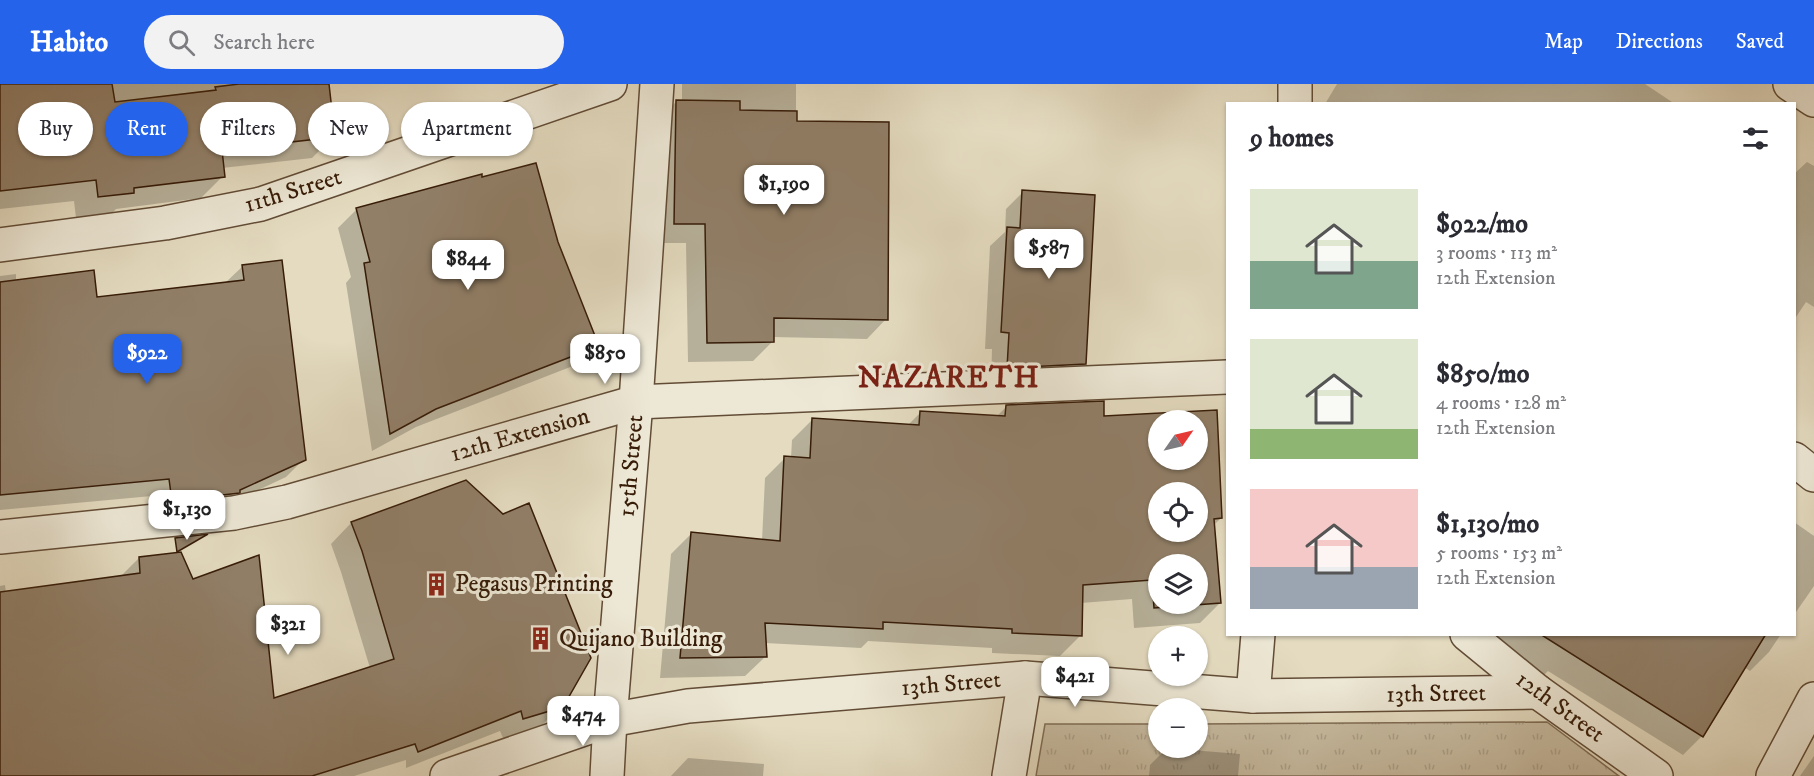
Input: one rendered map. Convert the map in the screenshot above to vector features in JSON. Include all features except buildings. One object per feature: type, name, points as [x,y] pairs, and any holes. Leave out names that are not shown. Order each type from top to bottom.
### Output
[{"type":"street","name":"11th Street","points":[[0,245],[165,223],[261,204],[610,84]]},
{"type":"street","name":"15th Street","points":[[607,776],[636,402],[657,84]]},
{"type":"street","points":[[1295,84],[1295,102]]},
{"type":"street","points":[[1790,84],[1814,100]]},
{"type":"street","name":"12th Extension","points":[[0,537],[234,513],[287,502],[636,402],[1226,377]]},
{"type":"street","points":[[1796,461],[1814,475]]},
{"type":"street","points":[[1253,696],[1258,636]]},
{"type":"street","name":"12th Street","points":[[1469,636],[1538,692],[1656,776]]},
{"type":"street","points":[[1009,776],[1025,678]]},
{"type":"street","name":"13th Street","points":[[447,776],[610,720],[688,706],[1025,678],[1253,696],[1538,692]]},
{"type":"street","points":[[1773,776],[1814,699]]},
{"type":"green space","points":[[1547,722],[1619,776],[1036,776],[1045,724],[1148,724],[1148,758],[1208,758],[1208,724]]},
{"type":"place","name":"Pegasus Printing","points":[[437,584]]},
{"type":"place","name":"Quijano Building","points":[[541,639]]},
{"type":"district","name":"NAZARETH","points":[[949,378]]}]
